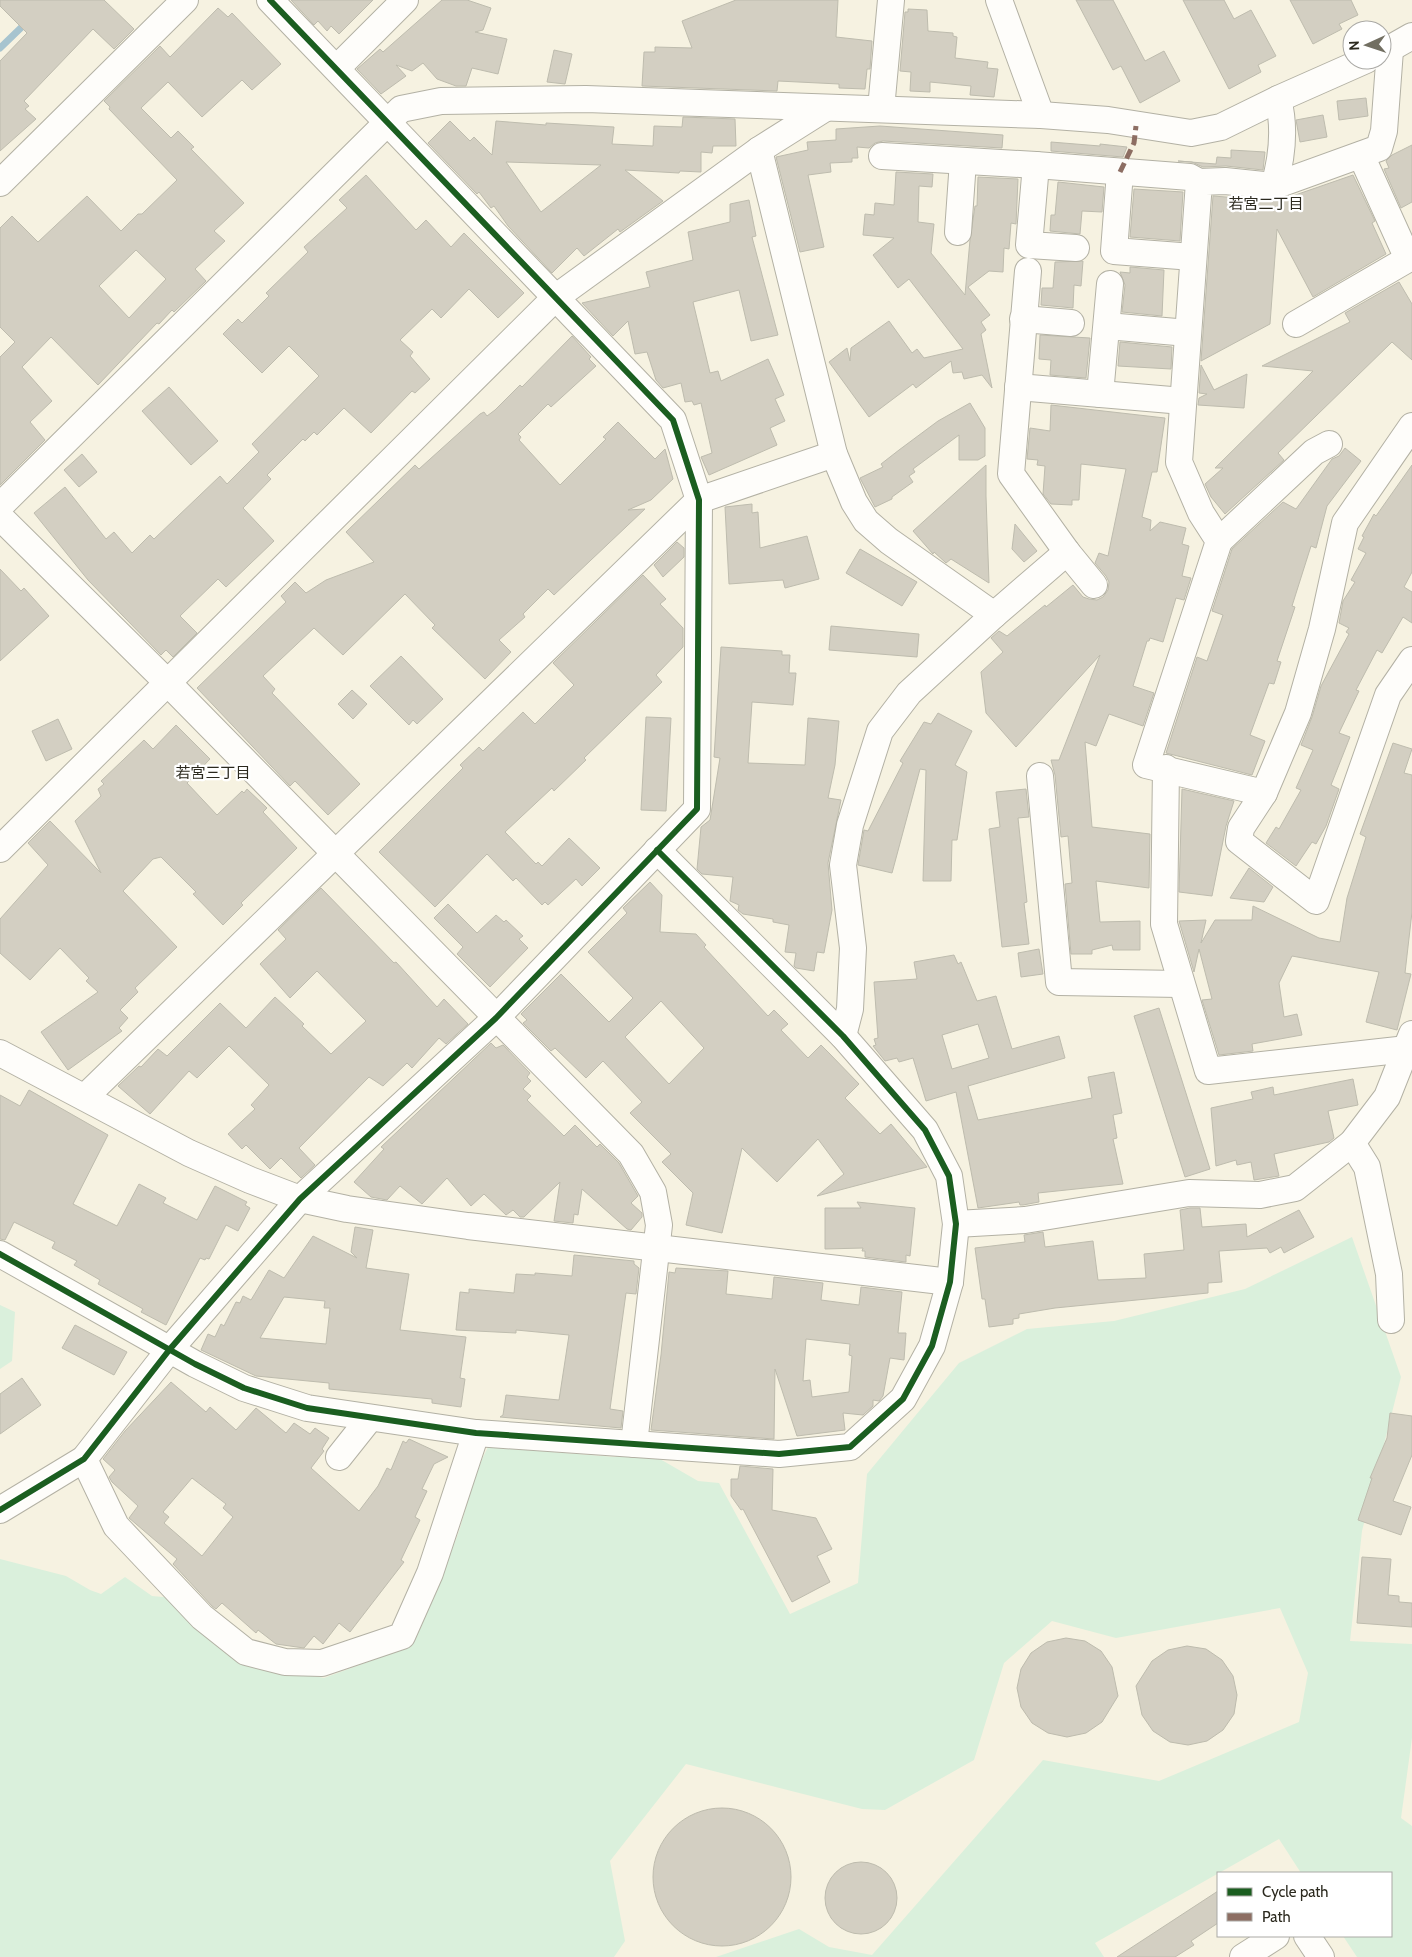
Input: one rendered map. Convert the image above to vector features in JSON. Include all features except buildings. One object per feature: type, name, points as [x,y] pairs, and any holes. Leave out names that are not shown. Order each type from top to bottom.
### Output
[{"type":"street","points":[[0,183],[185,0]]},
{"type":"street","points":[[0,1510],[84,1459],[170,1349],[300,1199],[496,1018],[697,809],[699,500],[673,420],[270,0]]},
{"type":"street","points":[[337,68],[405,0]]},
{"type":"street","points":[[882,109],[890,0]]},
{"type":"street","points":[[999,0],[1041,115]]},
{"type":"street","points":[[1392,47],[1412,36]]},
{"type":"street","points":[[0,506],[401,109],[441,101],[586,99],[824,109],[882,109],[1041,115],[1108,120],[1191,133],[1221,127],[1278,98],[1342,70]]},
{"type":"street","points":[[882,156],[1036,165],[1190,178],[1198,182],[1225,181],[1274,186],[1379,148],[1384,131],[1380,70]]},
{"type":"street","points":[[1274,186],[1280,164],[1281,112],[1278,98]]},
{"type":"street","points":[[0,848],[555,298],[600,263],[760,150],[824,109]]},
{"type":"street","points":[[760,150],[834,454],[854,502],[866,521],[889,540],[994,615]]},
{"type":"street","points":[[1296,324],[1408,259],[1361,154]]},
{"type":"street","points":[[958,232],[963,161]]},
{"type":"street","points":[[1036,165],[1029,245],[1076,248]]},
{"type":"street","points":[[1120,172],[1114,251],[1193,257]]},
{"type":"street","points":[[1198,182],[1179,462],[1201,513],[1219,541]]},
{"type":"street","points":[[1028,271],[1011,474],[1066,552],[1094,586]]},
{"type":"street","points":[[1100,394],[1110,284]]},
{"type":"street","points":[[1023,319],[1071,323]]},
{"type":"street","points":[[1107,326],[1188,334]]},
{"type":"street","points":[[1018,387],[1184,401]]},
{"type":"street","points":[[1412,426],[1345,523],[1322,629],[1298,713],[1264,792],[1241,828],[1239,841],[1316,901],[1388,696],[1412,660]]},
{"type":"street","points":[[1264,792],[1166,768],[1146,765],[1219,541],[1314,452],[1329,444]]},
{"type":"street","points":[[84,1096],[699,500],[834,454]]},
{"type":"street","points":[[0,517],[336,852],[496,1018],[631,1154],[653,1192],[659,1225],[634,1444]]},
{"type":"street","points":[[843,1036],[850,1009],[853,948],[843,865],[850,825],[880,731],[909,693],[1066,552]]},
{"type":"street","points":[[1166,768],[1164,924],[1180,984],[1208,1072],[1410,1042]]},
{"type":"street","points":[[1040,776],[1059,982],[1180,984]]},
{"type":"street","points":[[0,1254],[244,1388],[307,1408],[476,1433],[779,1454],[850,1447],[904,1399],[932,1346],[950,1282],[956,1224],[949,1176],[926,1130],[843,1036],[657,850]]},
{"type":"street","points":[[956,1224],[1025,1220],[1188,1193],[1260,1195],[1295,1188],[1352,1143],[1387,1097],[1410,1042]]},
{"type":"street","points":[[0,1053],[189,1153],[250,1180],[300,1199],[347,1209],[468,1226],[656,1246],[950,1282]]},
{"type":"street","points":[[1352,1143],[1367,1167],[1389,1274],[1392,1320]]},
{"type":"street","points":[[339,1457],[370,1418]]},
{"type":"street","points":[[84,1459],[116,1526],[202,1617],[246,1652],[286,1662],[322,1663],[402,1636],[430,1573],[476,1433]]},
{"type":"street","points":[[1243,1957],[1274,1937]]},
{"type":"street","points":[[1308,1937],[1321,1957]]},
{"type":"green space","points":[[1352,1237],[1401,1377],[1362,1531],[1350,1641],[1412,1644],[1412,1738],[1401,1818],[1412,1826],[1412,1957],[1357,1957],[1344,1937],[1392,1937],[1392,1872],[1300,1872],[1279,1839],[1221,1872],[1217,1872],[1217,1874],[1095,1943],[1104,1957],[716,1957],[799,1929],[829,1947],[872,1955],[1043,1760],[1159,1781],[1299,1722],[1308,1673],[1280,1608],[1116,1638],[1052,1621],[1004,1663],[974,1760],[885,1810],[862,1809],[686,1764],[610,1861],[625,1941],[614,1957],[0,1957],[0,1559],[66,1576],[101,1594],[125,1577],[152,1596],[174,1598],[246,1662],[324,1678],[411,1646],[454,1546],[475,1478],[488,1447],[615,1457],[634,1444],[698,1481],[719,1483],[790,1614],[858,1583],[867,1474],[959,1363],[1027,1329],[1114,1321],[1245,1289]]},
{"type":"green space","points":[[0,1305],[15,1312],[12,1361],[0,1369]]},
{"type":"waterway","points":[[0,48],[28,21]]},
{"type":"marked path","points":[[1120,172],[1134,143],[1136,126]]},
{"type":"cycle path","points":[[0,1510],[84,1459],[170,1349],[300,1199],[496,1018],[697,809],[699,500],[673,420],[270,0]]},
{"type":"cycle path","points":[[0,1254],[195,1364],[244,1388],[307,1408],[476,1433],[779,1454],[850,1447],[903,1399],[932,1346],[950,1282],[956,1224],[949,1176],[925,1130],[843,1036],[657,850]]},
{"type":"district","name":"若宮二丁目","points":[[1266,204]]},
{"type":"district","name":"若宮三丁目","points":[[213,773]]}]
